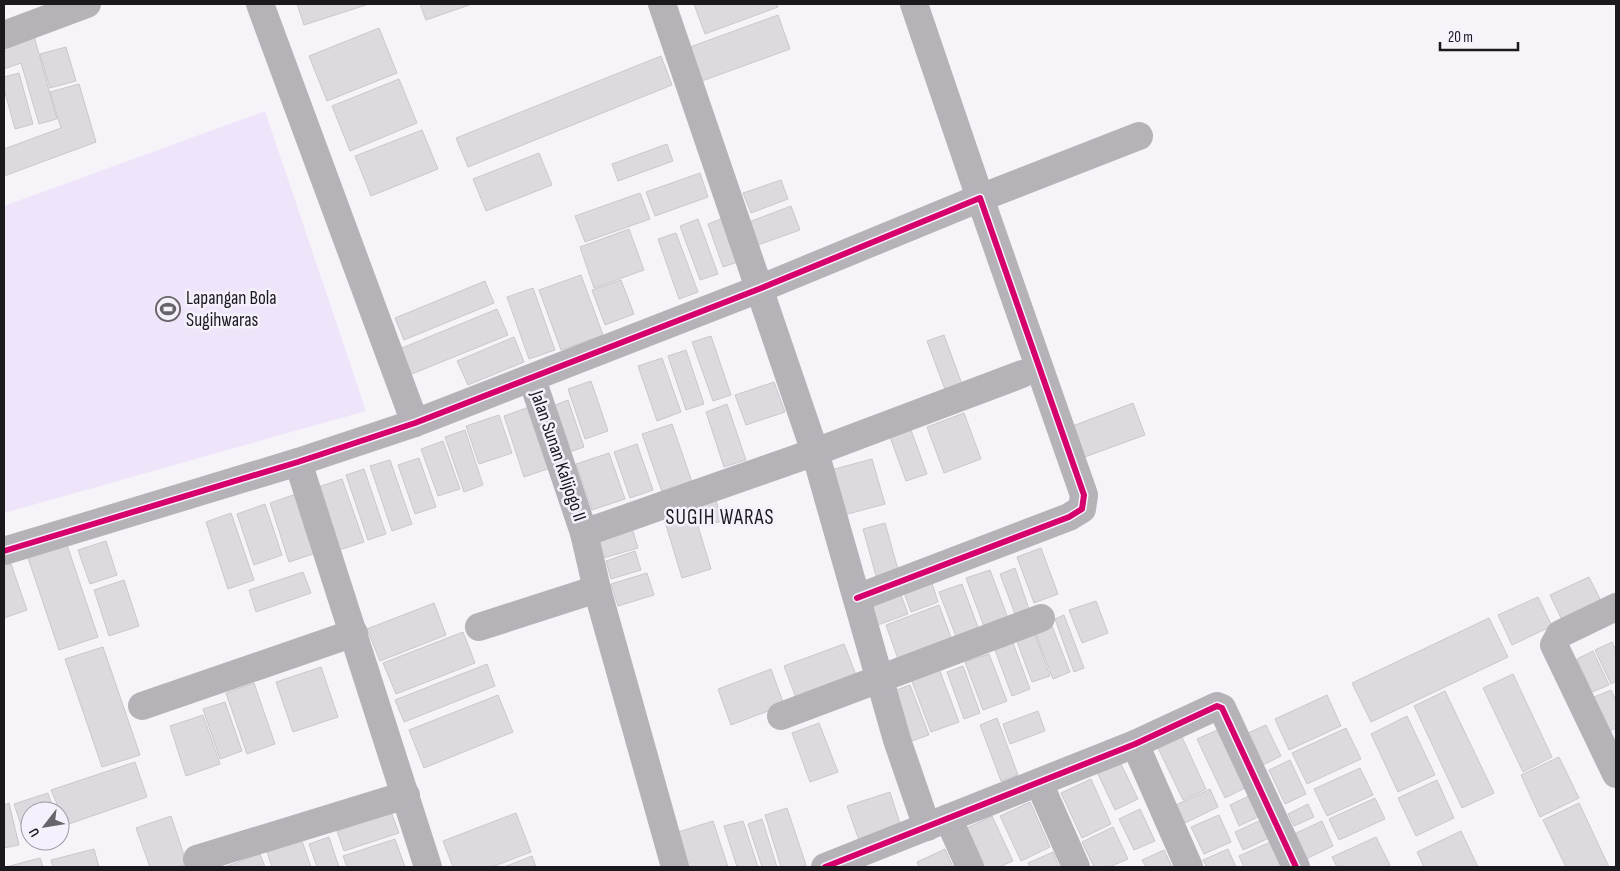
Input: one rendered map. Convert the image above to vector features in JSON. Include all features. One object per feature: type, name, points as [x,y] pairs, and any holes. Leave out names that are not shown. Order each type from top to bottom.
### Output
[{"type":"street","points":[[4,35],[87,4]]},
{"type":"street","points":[[260,4],[415,423]]},
{"type":"street","points":[[662,4],[815,452],[897,740],[937,823],[970,867]]},
{"type":"street","points":[[857,598],[1076,514],[1082,509],[1084,504],[1081,486],[914,4]]},
{"type":"street","points":[[4,551],[298,462],[415,423],[532,379],[759,289],[980,198],[1139,136]]},
{"type":"street","points":[[584,533],[815,452],[1022,374]]},
{"type":"street","name":"Jalan Sunan Kalijogo II","points":[[532,379],[584,533],[597,589],[674,867]]},
{"type":"street","points":[[298,462],[428,867]]},
{"type":"street","points":[[479,626],[597,589]]},
{"type":"street","points":[[1615,766],[1554,645],[1560,634],[1616,607]]},
{"type":"street","points":[[782,716],[1041,618]]},
{"type":"street","points":[[142,706],[354,633]]},
{"type":"street","points":[[825,867],[1135,744],[1215,706],[1220,707],[1296,867]]},
{"type":"street","points":[[1135,744],[1189,867]]},
{"type":"street","points":[[1040,783],[1076,867]]},
{"type":"street","points":[[197,859],[406,795]]},
{"type":"shaded area","name":"Lapangan Bola Sugihwaras","points":[[265,111],[366,411],[4,513],[4,206]]},
{"type":"building","points":[[297,4],[369,4],[304,25]]},
{"type":"building","points":[[420,4],[472,4],[426,20]]},
{"type":"building","points":[[694,4],[777,4],[778,7],[705,34]]},
{"type":"building","points":[[778,15],[790,49],[702,81],[690,47]]},
{"type":"building","points":[[379,28],[397,73],[327,101],[309,56]]},
{"type":"building","points":[[34,36],[57,119],[39,124],[21,63],[4,69],[4,47]]},
{"type":"building","points":[[66,47],[76,81],[50,88],[40,54]]},
{"type":"building","points":[[661,56],[672,85],[468,167],[456,138]]},
{"type":"building","points":[[19,73],[33,124],[15,129],[4,89],[4,77]]},
{"type":"building","points":[[399,79],[417,123],[350,151],[332,106]]},
{"type":"building","points":[[79,84],[96,142],[4,176],[4,149],[61,128],[50,92]]},
{"type":"building","points":[[422,130],[438,169],[371,196],[355,156]]},
{"type":"building","points":[[667,144],[673,161],[618,181],[612,164]]},
{"type":"building","points":[[539,153],[552,185],[486,211],[473,179]]},
{"type":"building","points":[[700,173],[708,197],[655,216],[646,192]]},
{"type":"building","points":[[781,180],[788,199],[751,213],[743,193]]},
{"type":"building","points":[[640,193],[650,219],[585,242],[575,216]]},
{"type":"building","points":[[791,206],[800,230],[758,245],[749,222]]},
{"type":"building","points":[[726,217],[741,261],[723,267],[708,224]]},
{"type":"building","points":[[698,219],[718,274],[700,280],[680,226]]},
{"type":"building","points":[[629,229],[644,270],[594,288],[580,247]]},
{"type":"building","points":[[676,233],[698,292],[679,299],[658,239]]},
{"type":"building","points":[[581,275],[603,335],[561,350],[539,290]]},
{"type":"building","points":[[621,280],[634,314],[605,325],[592,290]]},
{"type":"building","points":[[485,281],[494,303],[404,340],[395,318]]},
{"type":"building","points":[[533,288],[555,350],[529,359],[507,297]]},
{"type":"building","points":[[497,309],[508,335],[407,376],[397,350]]},
{"type":"building","points":[[944,335],[963,387],[946,392],[927,341]]},
{"type":"building","points":[[711,336],[731,395],[713,401],[692,342]]},
{"type":"building","points":[[514,337],[524,362],[468,385],[457,361]]},
{"type":"building","points":[[686,350],[704,404],[686,410],[668,356]]},
{"type":"building","points":[[662,358],[681,412],[657,421],[638,366]]},
{"type":"building","points":[[591,381],[608,431],[585,439],[568,389]]},
{"type":"building","points":[[774,382],[785,412],[746,425],[735,395]]},
{"type":"building","points":[[568,400],[584,447],[564,454],[548,408]]},
{"type":"building","points":[[1133,403],[1145,435],[1082,458],[1070,427]]},
{"type":"building","points":[[727,404],[746,460],[724,467],[706,412]]},
{"type":"building","points":[[532,406],[553,467],[524,477],[504,416]]},
{"type":"building","points":[[964,413],[981,459],[944,473],[927,427]]},
{"type":"building","points":[[499,415],[512,453],[479,464],[466,426]]},
{"type":"building","points":[[672,424],[692,482],[662,492],[642,434]]},
{"type":"building","points":[[465,430],[483,485],[464,492],[445,437]]},
{"type":"building","points":[[911,430],[927,474],[906,481],[890,437]]},
{"type":"building","points":[[443,441],[460,489],[438,496],[421,449]]},
{"type":"building","points":[[637,444],[653,490],[630,498],[614,452]]},
{"type":"building","points":[[609,453],[625,499],[592,510],[576,464]]},
{"type":"building","points":[[419,458],[436,507],[415,514],[398,465]]},
{"type":"building","points":[[872,459],[885,504],[844,515],[831,470]]},
{"type":"building","points":[[390,460],[412,524],[392,531],[370,466]]},
{"type":"building","points":[[364,469],[386,534],[368,540],[346,475]]},
{"type":"building","points":[[342,479],[364,542],[339,550],[318,487]]},
{"type":"building","points":[[302,492],[322,551],[289,562],[270,503]]},
{"type":"building","points":[[715,497],[722,521],[705,526],[698,503]]},
{"type":"building","points":[[265,504],[282,555],[254,565],[237,514]]},
{"type":"building","points":[[231,513],[254,580],[228,589],[206,522]]},
{"type":"building","points":[[695,516],[711,569],[682,578],[666,525]]},
{"type":"building","points":[[885,523],[900,577],[878,583],[863,529]]},
{"type":"building","points":[[631,525],[638,548],[600,559],[594,537]]},
{"type":"building","points":[[106,541],[117,575],[90,584],[78,550]]},
{"type":"building","points":[[66,542],[98,637],[59,650],[27,555]]},
{"type":"building","points":[[1041,548],[1058,594],[1034,603],[1017,557]]},
{"type":"building","points":[[635,551],[641,570],[611,579],[606,561]]},
{"type":"building","points":[[11,564],[27,610],[4,618],[4,567]]},
{"type":"building","points":[[1015,568],[1029,609],[1015,614],[1000,574]]},
{"type":"building","points":[[990,570],[1009,621],[985,629],[966,578]]},
{"type":"building","points":[[303,572],[311,593],[256,612],[249,590]]},
{"type":"building","points":[[647,573],[654,595],[618,606],[611,584]]},
{"type":"building","points":[[930,577],[938,602],[911,612],[902,587]]},
{"type":"building","points":[[1589,577],[1602,603],[1563,622],[1550,595]]},
{"type":"building","points":[[124,580],[139,626],[109,636],[94,590]]},
{"type":"building","points":[[962,584],[979,630],[957,639],[939,592]]},
{"type":"building","points":[[899,590],[908,614],[875,626],[866,602]]},
{"type":"building","points":[[1538,597],[1552,626],[1512,645],[1498,615]]},
{"type":"building","points":[[1096,601],[1108,633],[1082,643],[1069,610]]},
{"type":"building","points":[[434,603],[446,635],[380,661],[367,629]]},
{"type":"building","points":[[939,605],[952,640],[898,659],[886,625]]},
{"type":"building","points":[[1064,615],[1084,668],[1074,672],[1055,619]]},
{"type":"building","points":[[1489,618],[1508,657],[1371,722],[1352,683]]},
{"type":"building","points":[[1052,626],[1070,672],[1053,679],[1035,632]]},
{"type":"building","points":[[463,632],[475,663],[396,694],[383,663]]},
{"type":"building","points":[[1034,632],[1050,676],[1032,682],[1016,639]]},
{"type":"building","points":[[1612,642],[1616,651],[1616,681],[1611,684],[1595,650]]},
{"type":"building","points":[[1013,643],[1030,689],[1012,696],[995,650]]},
{"type":"building","points":[[844,644],[858,680],[798,703],[784,666]]},
{"type":"building","points":[[103,647],[140,755],[102,767],[65,659]]},
{"type":"building","points":[[1593,651],[1609,685],[1592,692],[1577,659]]},
{"type":"building","points":[[989,654],[1007,701],[983,710],[965,662]]},
{"type":"building","points":[[487,664],[495,686],[404,722],[395,700]]},
{"type":"building","points":[[938,666],[959,722],[931,732],[910,676]]},
{"type":"building","points":[[963,666],[980,713],[964,719],[947,672]]},
{"type":"building","points":[[321,667],[338,717],[293,732],[276,682]]},
{"type":"building","points":[[771,669],[784,705],[731,725],[718,689]]},
{"type":"building","points":[[1513,674],[1552,757],[1523,772],[1483,688]]},
{"type":"building","points":[[254,683],[275,744],[247,754],[226,693]]},
{"type":"building","points":[[910,685],[929,735],[906,743],[888,693]]},
{"type":"building","points":[[1611,690],[1616,701],[1616,728],[1610,731],[1594,697]]},
{"type":"building","points":[[1445,691],[1494,793],[1462,808],[1414,706]]},
{"type":"building","points":[[498,695],[513,732],[424,768],[409,730]]},
{"type":"building","points":[[1327,695],[1341,726],[1289,750],[1275,719]]},
{"type":"building","points":[[225,702],[242,751],[220,759],[203,709]]},
{"type":"building","points":[[1038,711],[1045,731],[1010,744],[1003,724]]},
{"type":"building","points":[[203,715],[220,764],[186,776],[170,726]]},
{"type":"building","points":[[1407,716],[1435,775],[1398,792],[1371,734]]},
{"type":"building","points":[[997,718],[1018,775],[1001,781],[980,725]]},
{"type":"building","points":[[819,723],[838,772],[810,782],[792,733]]},
{"type":"building","points":[[1266,725],[1281,756],[1263,765],[1248,733]]},
{"type":"building","points":[[1222,728],[1249,786],[1225,798],[1197,739]]},
{"type":"building","points":[[1346,728],[1361,759],[1307,784],[1292,753]]},
{"type":"building","points":[[1181,735],[1206,789],[1183,800],[1157,746]]},
{"type":"building","points":[[1559,757],[1579,798],[1540,817],[1521,775]]},
{"type":"building","points":[[1290,760],[1306,794],[1285,804],[1269,770]]},
{"type":"building","points":[[135,762],[147,797],[70,824],[70,801],[56,801],[51,790]]},
{"type":"building","points":[[1120,762],[1138,799],[1115,810],[1097,772]]},
{"type":"building","points":[[1360,768],[1373,795],[1327,816],[1314,789]]},
{"type":"building","points":[[1091,779],[1111,824],[1082,838],[1061,793]]},
{"type":"building","points":[[1437,780],[1454,818],[1416,836],[1398,798]]},
{"type":"building","points":[[1210,789],[1218,807],[1185,823],[1176,805]]},
{"type":"building","points":[[890,792],[902,830],[860,843],[847,806]]},
{"type":"building","points":[[48,793],[51,801],[23,801]]},
{"type":"building","points":[[1253,794],[1262,815],[1239,826],[1230,805]]},
{"type":"building","points":[[1375,798],[1385,819],[1339,840],[1329,819]]},
{"type":"building","points":[[20,802],[20,822],[14,804]]},
{"type":"building","points":[[1030,802],[1050,847],[1021,861],[1000,816]]},
{"type":"building","points":[[9,803],[19,845],[4,848],[4,805]]},
{"type":"building","points":[[1579,803],[1609,867],[1566,867],[1543,820]]},
{"type":"building","points":[[1308,804],[1314,817],[1294,826],[1288,814]]},
{"type":"building","points":[[787,808],[806,865],[799,867],[781,867],[765,815]]},
{"type":"building","points":[[1140,809],[1155,841],[1134,850],[1119,819]]},
{"type":"building","points":[[391,812],[399,833],[344,851],[337,831]]},
{"type":"building","points":[[516,813],[531,852],[492,867],[453,867],[443,841]]},
{"type":"building","points":[[1219,815],[1231,842],[1204,854],[1191,827]]},
{"type":"building","points":[[171,816],[187,864],[178,867],[150,867],[136,828]]},
{"type":"building","points":[[992,816],[1013,861],[999,867],[980,867],[963,830]]},
{"type":"building","points":[[762,819],[777,867],[762,867],[748,824]]},
{"type":"building","points":[[1261,820],[1269,838],[1243,850],[1235,832]]},
{"type":"building","points":[[713,821],[728,867],[686,867],[675,833]]},
{"type":"building","points":[[743,821],[758,867],[737,867],[724,826]]},
{"type":"building","points":[[1322,821],[1333,846],[1306,859],[1294,834]]},
{"type":"building","points":[[1113,827],[1128,859],[1109,867],[1094,867],[1082,842]]},
{"type":"building","points":[[1461,831],[1478,867],[1424,867],[1417,852]]},
{"type":"building","points":[[329,837],[339,867],[317,867],[309,844]]},
{"type":"building","points":[[1376,837],[1390,865],[1385,867],[1337,867],[1332,857]]},
{"type":"building","points":[[395,839],[405,867],[347,867],[343,856]]},
{"type":"building","points":[[1277,839],[1291,867],[1244,867],[1239,856]]},
{"type":"building","points":[[302,841],[311,867],[272,867],[267,852]]},
{"type":"building","points":[[94,849],[99,867],[53,867],[51,860]]},
{"type":"building","points":[[945,849],[953,867],[919,867],[917,862]]},
{"type":"building","points":[[1228,849],[1236,867],[1207,867],[1203,860]]},
{"type":"building","points":[[1164,850],[1172,867],[1146,867],[1142,860]]},
{"type":"building","points":[[1053,852],[1059,867],[1030,867],[1028,863]]},
{"type":"building","points":[[260,854],[265,867],[225,867]]},
{"type":"building","points":[[532,856],[536,867],[504,867]]},
{"type":"building","points":[[40,858],[43,867],[6,867]]},
{"type":"cycle path","points":[[4,551],[298,462],[415,423],[759,289],[980,198],[1084,495],[1082,509],[1069,517],[857,598]]},
{"type":"cycle path","points":[[825,867],[1135,744],[1217,706],[1222,708],[1296,867]]},
{"type":"place","name":"Lapangan Bola Sugihwaras","points":[[168,309]]},
{"type":"district","name":"SUGIH WARAS","points":[[720,517]]}]
